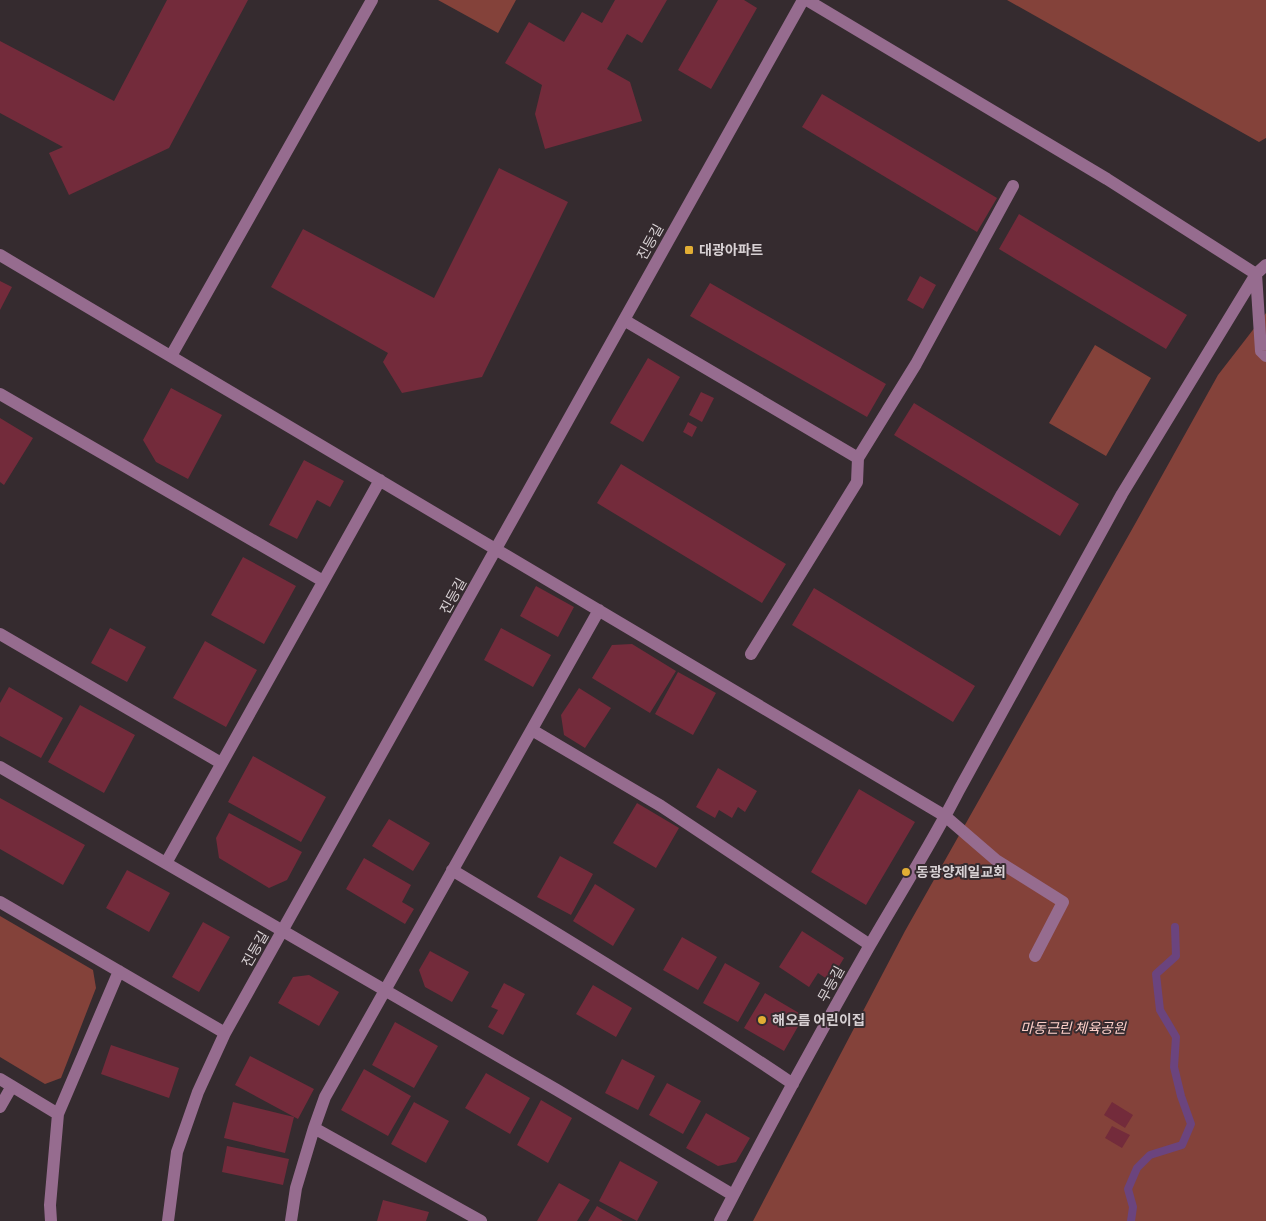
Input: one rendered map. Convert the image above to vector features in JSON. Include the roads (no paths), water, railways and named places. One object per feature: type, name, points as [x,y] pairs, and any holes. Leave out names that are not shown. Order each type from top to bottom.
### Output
[{"type":"street","points":[[171,356],[372,0]]},
{"type":"street","name":"진등길","points":[[168,1221],[177,1152],[198,1092],[224,1033],[803,0]]},
{"type":"street","points":[[807,0],[1108,179],[1256,274],[1261,351],[1266,356]]},
{"type":"street","points":[[751,654],[857,482],[858,458],[916,364],[1013,186]]},
{"type":"street","points":[[0,255],[946,816],[996,860],[1063,902],[1035,956]]},
{"type":"street","name":"무등길","points":[[720,1221],[793,1084],[870,945],[946,816],[958,790],[1122,494],[1256,274],[1266,265]]},
{"type":"street","points":[[624,320],[858,458]]},
{"type":"street","points":[[0,394],[323,581]]},
{"type":"street","points":[[166,863],[380,480]]},
{"type":"street","points":[[292,1221],[296,1188],[325,1097],[598,610]]},
{"type":"street","points":[[0,634],[221,763]]},
{"type":"street","points":[[532,730],[661,806],[870,945]]},
{"type":"street","points":[[0,767],[557,1090],[733,1195]]},
{"type":"street","points":[[452,870],[593,955],[793,1084]]},
{"type":"street","points":[[0,902],[224,1033]]},
{"type":"street","points":[[51,1221],[50,1205],[58,1114],[119,971]]},
{"type":"street","points":[[0,1079],[58,1114]]},
{"type":"street","points":[[0,1107],[12,1086]]},
{"type":"street","points":[[314,1128],[481,1221]]},
{"type":"waterway","points":[[1131,1221],[1133,1207],[1128,1189],[1137,1168],[1150,1155],[1182,1145],[1191,1124],[1181,1096],[1174,1067],[1176,1037],[1160,1010],[1156,974],[1176,956],[1175,927]]},
{"type":"place","name":"대광아파트","points":[[689,250]]},
{"type":"place","name":"동광양제일교회","points":[[906,872]]},
{"type":"place","name":"해오름 어린이집","points":[[762,1020]]},
{"type":"park label","name":"마동근린 체육공원","points":[[1073,1028]]}]
